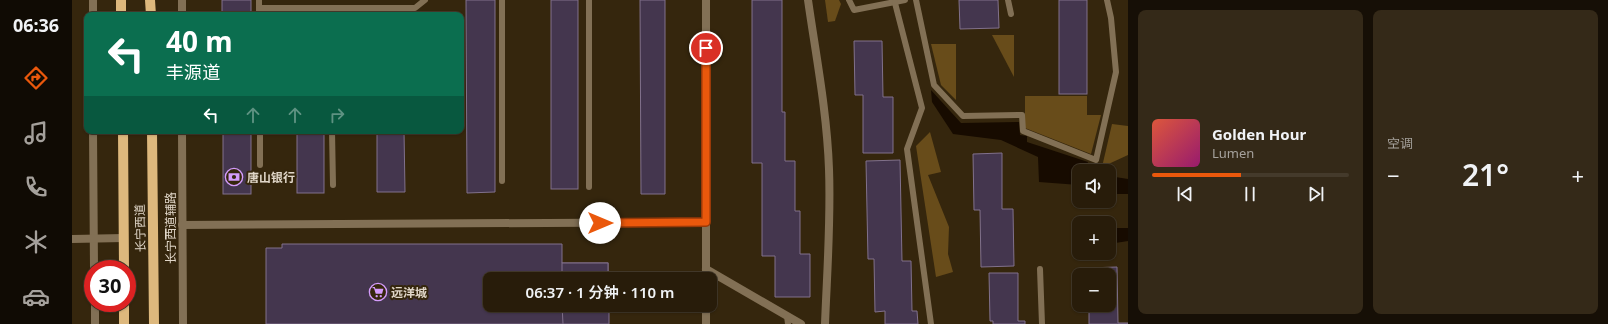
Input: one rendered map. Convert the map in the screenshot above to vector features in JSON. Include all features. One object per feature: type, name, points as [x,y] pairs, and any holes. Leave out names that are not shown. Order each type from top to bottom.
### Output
[{"type":"main road","points":[[121,0],[121,12]]},
{"type":"main road","points":[[150,0],[151,12]]},
{"type":"main road","name":"长宁西道","points":[[123,134],[124,260]]},
{"type":"main road","name":"长宁西道","points":[[152,134],[154,324]]},
{"type":"main road","points":[[124,312],[124,324]]},
{"type":"street","points":[[92,0],[93,12]]},
{"type":"street","points":[[182,0],[182,12]]},
{"type":"street","points":[[706,0],[706,269],[787,320],[801,324]]},
{"type":"street","points":[[808,0],[825,124],[829,168],[830,231],[825,324]]},
{"type":"street","points":[[93,134],[94,260]]},
{"type":"street","name":"长宁西道辅路","points":[[182,134],[183,324]]},
{"type":"street","points":[[182,224],[706,222]]},
{"type":"street","points":[[72,239],[124,238]]},
{"type":"street","points":[[95,312],[95,324]]},
{"type":"street","points":[[706,312],[706,324]]},
{"type":"lane","points":[[259,0],[259,12]]},
{"type":"lane","points":[[259,8],[415,8],[425,0]]},
{"type":"lane","points":[[502,0],[502,181]]},
{"type":"lane","points":[[589,0],[589,187]]},
{"type":"lane","points":[[849,0],[854,10],[905,0]]},
{"type":"lane","points":[[916,0],[934,85],[963,116],[1022,115],[1023,131],[1096,160],[1116,72],[1111,18],[1107,0]]},
{"type":"lane","points":[[1008,0],[1011,14]]},
{"type":"lane","points":[[895,3],[922,108],[907,149],[931,324]]},
{"type":"lane","points":[[331,7],[331,12]]},
{"type":"lane","points":[[260,134],[260,165]]},
{"type":"lane","points":[[332,134],[333,185]]},
{"type":"lane","points":[[1040,269],[1042,324]]},
{"type":"shaded area","points":[[825,0],[839,0],[841,4],[835,21],[828,22]]},
{"type":"shaded area","points":[[992,35],[1014,35],[1014,77]]},
{"type":"shaded area","points":[[931,44],[956,44],[956,100],[941,85]]},
{"type":"shaded area","points":[[931,90],[961,123],[1019,122],[1020,135],[1027,136],[1027,142],[1088,162],[1087,164],[1072,164],[1072,184],[1039,182],[1038,157],[1001,140],[953,134],[932,102]]},
{"type":"shaded area","points":[[1025,96],[1087,96],[1087,115],[1101,115],[1091,154],[1025,128]]},
{"type":"shaded area","points":[[1112,124],[1128,126],[1128,155],[1108,164],[1103,164]]},
{"type":"shaded area","points":[[930,132],[941,172],[928,175],[949,227],[948,254],[953,272],[936,277],[916,146]]},
{"type":"shaded area","points":[[1116,177],[1128,179],[1128,194],[1116,194]]},
{"type":"shaded area","points":[[1116,228],[1128,228],[1128,241],[1116,243]]},
{"type":"building","points":[[222,0],[251,0],[251,12],[222,12]]},
{"type":"building","points":[[466,0],[495,0],[495,192],[467,193]]},
{"type":"building","points":[[551,0],[578,0],[578,189],[551,189]]},
{"type":"building","points":[[640,0],[665,0],[665,194],[641,194]]},
{"type":"building","points":[[752,0],[782,0],[782,112],[785,112],[785,161],[795,161],[795,211],[800,211],[800,254],[810,254],[810,297],[775,297],[775,256],[762,256],[762,163],[752,163]]},
{"type":"building","points":[[959,0],[998,0],[999,28],[960,29]]},
{"type":"building","points":[[1059,0],[1087,0],[1087,94],[1059,94]]},
{"type":"building","points":[[854,41],[882,41],[883,97],[893,97],[893,153],[863,153],[863,95],[855,95]]},
{"type":"building","points":[[223,134],[251,134],[251,194],[223,194]]},
{"type":"building","points":[[297,134],[324,134],[324,193],[297,193]]},
{"type":"building","points":[[377,134],[404,134],[405,192],[377,192]]},
{"type":"building","points":[[1002,153],[1002,209],[1013,209],[1014,266],[981,267],[980,210],[974,210],[973,154]]},
{"type":"building","points":[[900,160],[902,261],[911,261],[912,311],[917,311],[918,324],[885,324],[885,311],[875,312],[874,259],[868,259],[866,161]]},
{"type":"building","name":"远洋城","points":[[282,244],[562,244],[562,263],[608,263],[608,272],[483,272],[483,312],[608,312],[608,324],[266,324],[266,248],[282,248]]},
{"type":"building","points":[[562,263],[608,263],[608,272],[562,272]]},
{"type":"building","points":[[1117,267],[1118,323],[1128,324],[1089,324],[1089,312],[1116,312],[1116,268],[1088,268]]},
{"type":"building","points":[[989,273],[1018,273],[1018,321],[1025,321],[1025,324],[993,324],[993,321],[990,321]]},
{"type":"building","points":[[562,312],[609,312],[609,324],[563,324]]},
{"type":"place","name":"唐山银行","points":[[234,177]]},
{"type":"place","name":"远洋城","points":[[378,292]]},
{"type":"route","points":[[600,223],[706,222],[706,48]]}]
